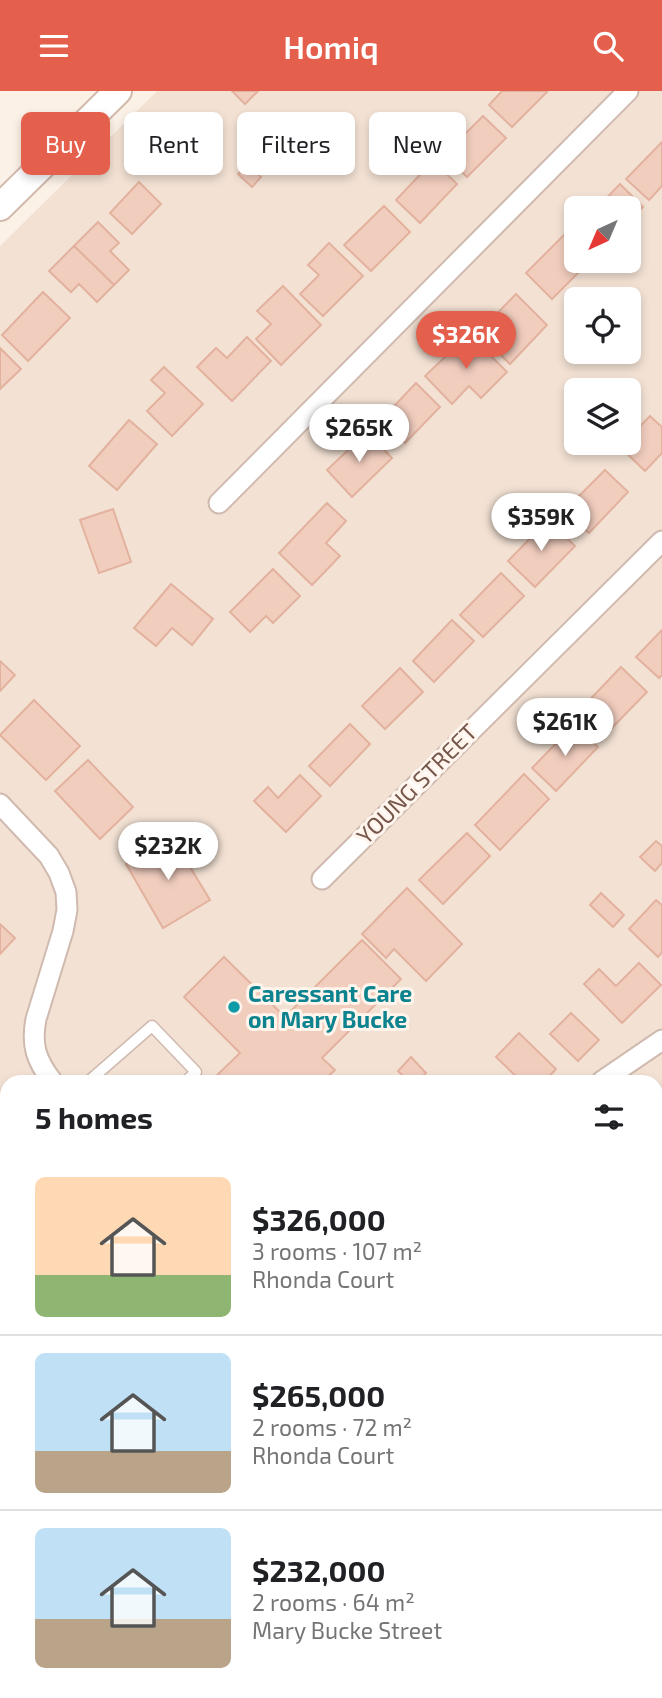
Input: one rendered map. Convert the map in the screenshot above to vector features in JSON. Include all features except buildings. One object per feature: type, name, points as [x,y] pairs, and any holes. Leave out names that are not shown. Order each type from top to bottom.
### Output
[{"type":"main road","points":[[0,207],[118,91]]},
{"type":"street","points":[[219,503],[628,91]]},
{"type":"street","name":"YOUNG STREET","points":[[321,879],[662,541]]},
{"type":"street","points":[[0,804],[49,856],[66,892],[67,911],[33,1034],[35,1050],[48,1075]]},
{"type":"street","points":[[611,1075],[662,1040]]},
{"type":"lane","points":[[96,1075],[152,1026],[196,1072],[193,1075]]},
{"type":"shaded area","points":[[157,91],[662,91],[662,1075],[0,1075],[0,246],[72,175],[110,175],[110,137],[124,124],[124,175],[223,175],[223,112],[136,112]]},
{"type":"place","name":"Caressant Care on Mary Bucke","points":[[234,1007]]}]
